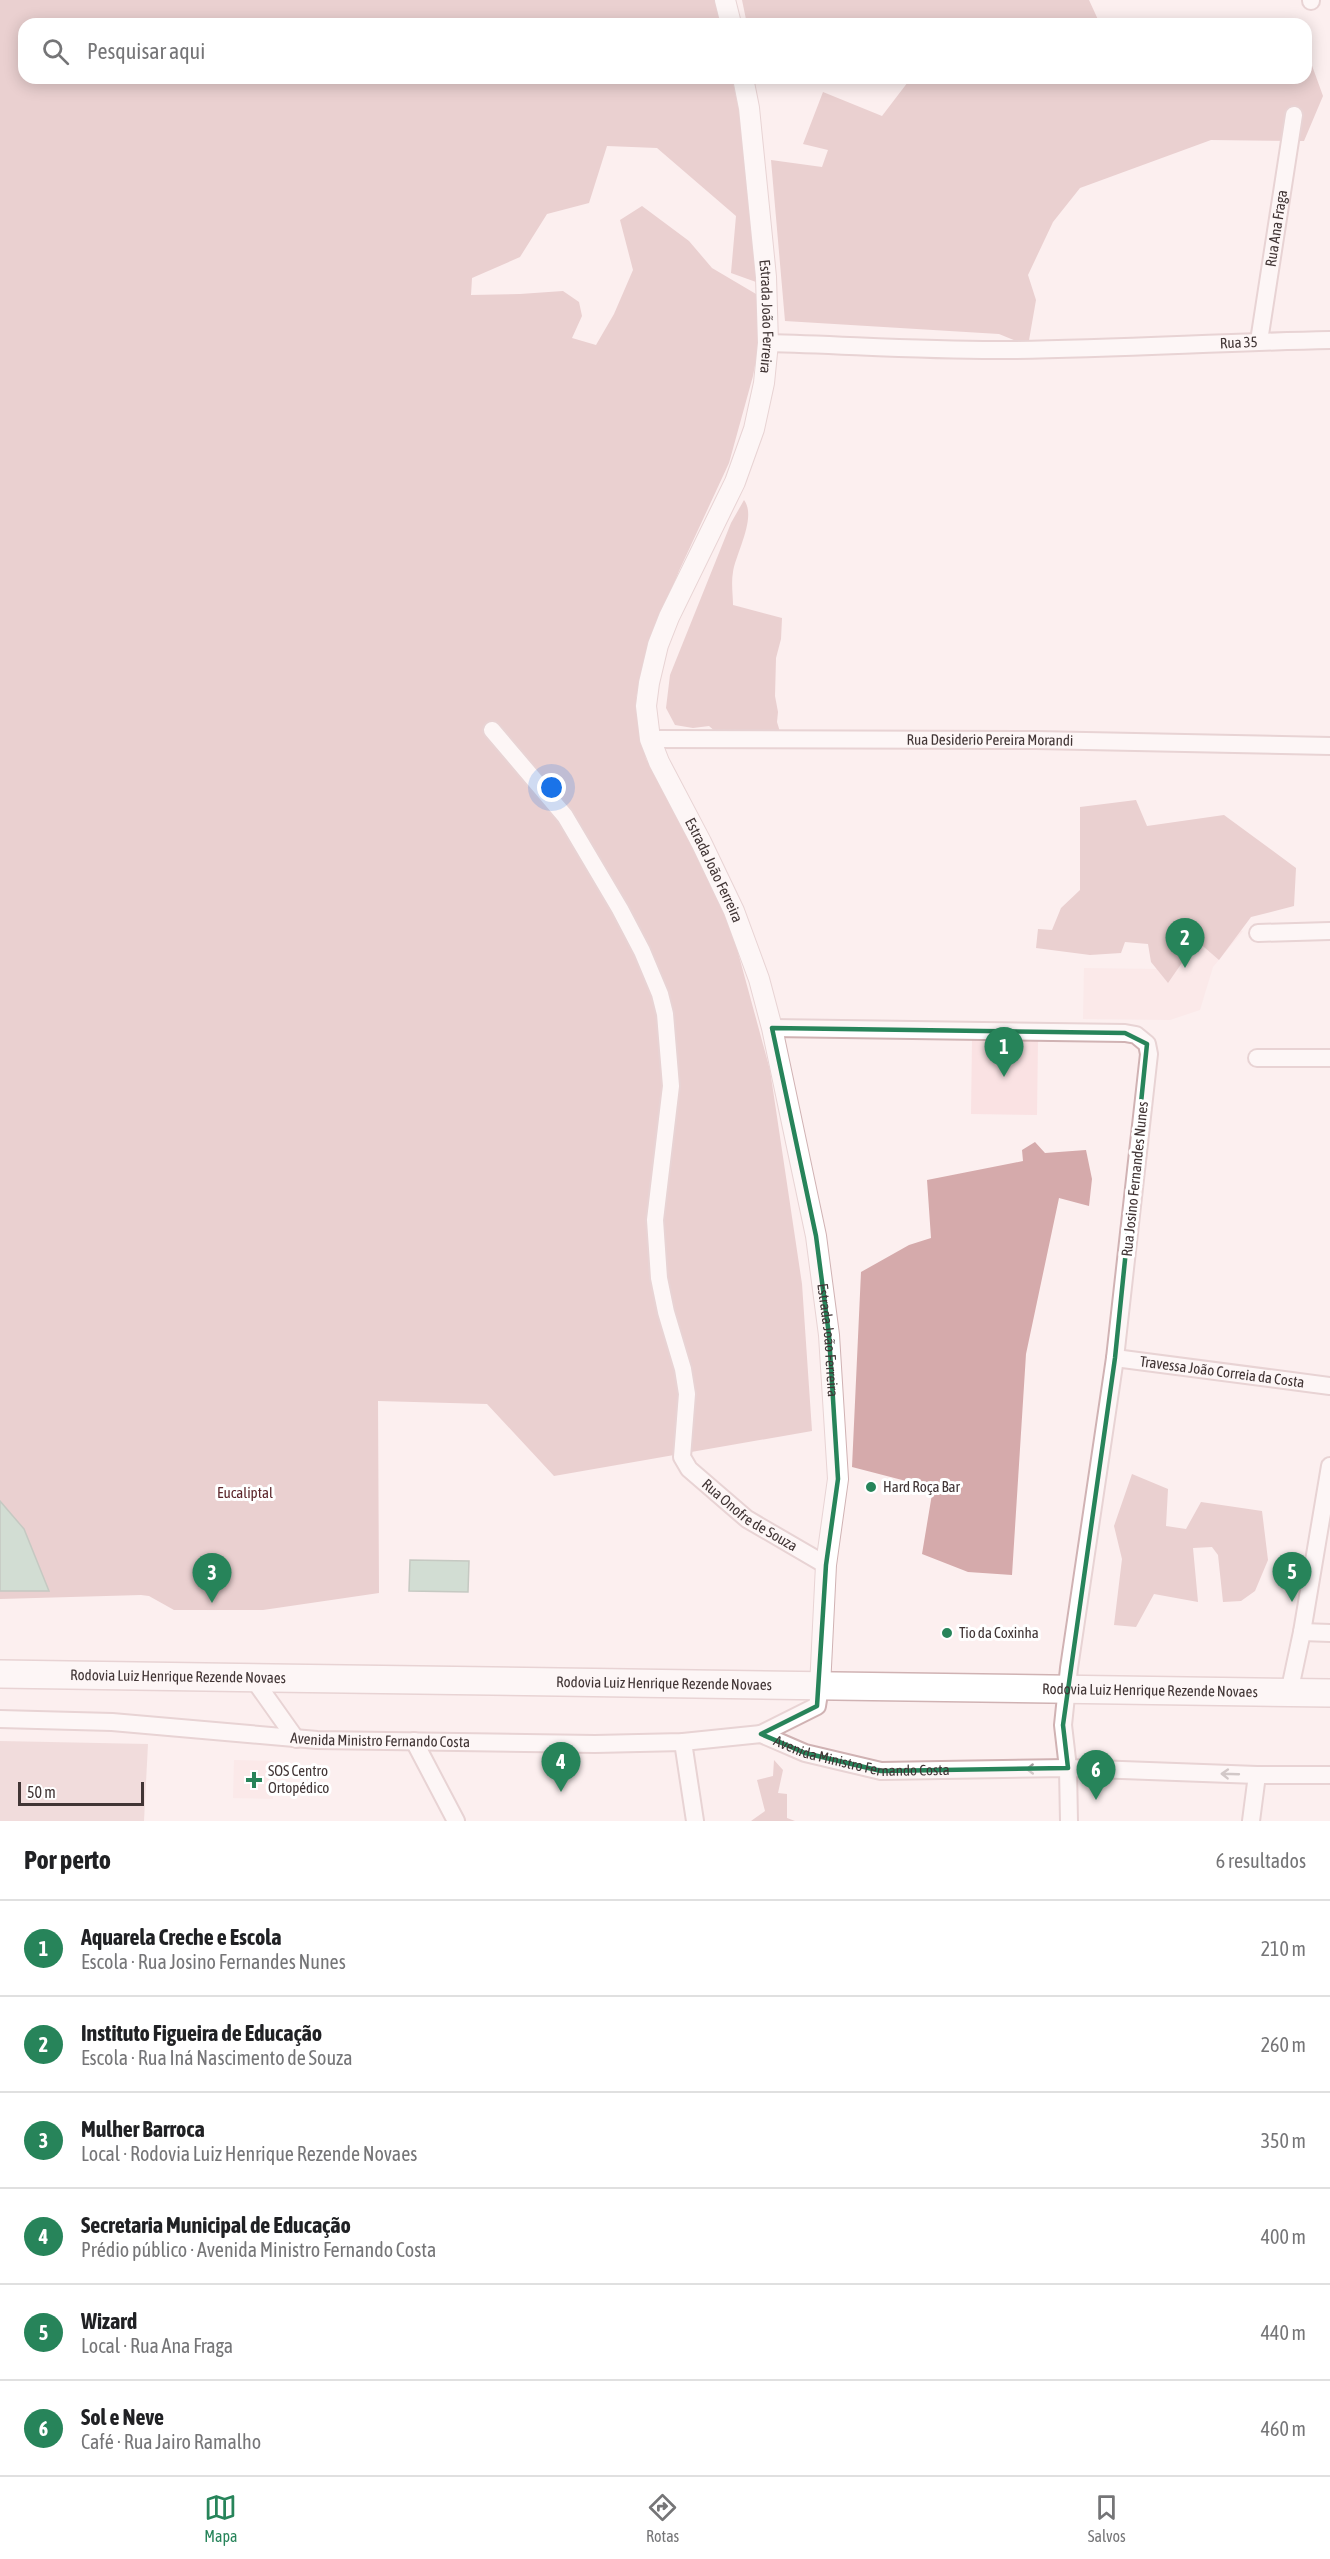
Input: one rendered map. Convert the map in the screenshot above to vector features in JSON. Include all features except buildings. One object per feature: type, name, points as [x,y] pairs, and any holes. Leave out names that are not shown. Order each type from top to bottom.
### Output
[{"type":"highway","name":"Rodovia Luiz Henrique Rezende Novaes","points":[[0,1674],[1330,1693]]},
{"type":"street","points":[[725,0],[730,18]]},
{"type":"street","name":"Estrada João Ferreira","points":[[744,84],[749,108],[766,277],[768,343],[761,404],[735,482],[669,617],[658,645],[647,694],[650,740],[665,777],[701,842],[734,911],[759,979],[772,1028],[816,1236],[829,1335],[838,1479],[826,1565],[820,1687]]},
{"type":"street","name":"Rua Ana Fraga","points":[[1259,341],[1294,115]]},
{"type":"street","name":"Rua 35","points":[[768,343],[1007,350],[1146,348],[1259,341],[1330,340]]},
{"type":"street","name":"Rua Onofre de Souza","points":[[492,730],[565,816],[620,909],[642,951],[660,994],[665,1014],[671,1086],[655,1220],[659,1278],[666,1312],[683,1369],[687,1394],[682,1457],[689,1469],[747,1519],[826,1565]]},
{"type":"street","name":"Rua Desiderio Pereira Morandi","points":[[650,740],[1036,740],[1330,746]]},
{"type":"street","points":[[1258,933],[1330,931]]},
{"type":"street","name":"Rua Josino Fernandes Nunes","points":[[772,1028],[1125,1033],[1142,1038],[1147,1044],[1149,1053],[1115,1358],[1066,1690],[1064,1725],[1069,1821]]},
{"type":"street","points":[[1257,1058],[1330,1058]]},
{"type":"street","name":"Travessa João Correia da Costa","points":[[1115,1358],[1330,1386]]},
{"type":"street","points":[[1289,1693],[1302,1632],[1330,1466]]},
{"type":"street","points":[[1302,1632],[1330,1634]]},
{"type":"street","points":[[252,1677],[296,1739]]},
{"type":"street","points":[[761,1734],[817,1706],[820,1687]]},
{"type":"street","name":"Avenida Ministro Fernando Costa","points":[[0,1719],[112,1722],[296,1739],[414,1742],[595,1744],[683,1742],[761,1734],[805,1752],[881,1771],[1068,1768],[1257,1775],[1330,1774]]},
{"type":"street","points":[[414,1742],[456,1821]]},
{"type":"street","points":[[683,1742],[695,1821]]},
{"type":"street","points":[[1251,1821],[1257,1775]]},
{"type":"highlighted area","points":[[772,1028],[1125,1033],[1147,1044],[1115,1358],[1063,1725],[1068,1768],[881,1771],[805,1753],[761,1734],[817,1706],[826,1565],[838,1479],[829,1335],[816,1236]]},
{"type":"shaded area","points":[[1185,918],[1243,931],[1213,967],[1200,1010],[1170,1020],[1083,1019],[1084,968],[1157,969]]},
{"type":"shaded area","points":[[972,1039],[1038,1040],[1037,1115],[971,1114]]},
{"type":"shaded area","points":[[0,1501],[24,1529],[49,1591],[0,1591]]},
{"type":"shaded area","points":[[410,1560],[469,1561],[468,1592],[409,1591]]},
{"type":"shaded area","points":[[0,1741],[148,1744],[144,1821],[0,1821]]},
{"type":"shaded area","name":"SOS Centro Ortopédico","points":[[234,1760],[274,1761],[273,1799],[233,1798]]},
{"type":"green space","name":"Eucaliptal","points":[[0,0],[715,0],[719,18],[18,18],[18,84],[733,84],[741,120],[756,282],[731,273],[736,216],[657,148],[607,146],[589,203],[547,214],[520,257],[472,278],[471,295],[563,291],[579,302],[582,316],[572,338],[596,345],[614,314],[633,270],[620,220],[642,206],[689,241],[712,268],[756,294],[760,339],[753,376],[729,463],[679,571],[649,645],[636,698],[646,759],[688,831],[730,923],[770,1070],[802,1284],[812,1431],[554,1476],[487,1404],[378,1401],[379,1593],[263,1610],[174,1610],[149,1596],[141,1595],[0,1599],[0,1591],[49,1591],[24,1529],[0,1501]]},
{"type":"green space","points":[[742,0],[1089,0],[1097,18],[746,18]]},
{"type":"green space","points":[[1312,66],[1323,96],[1304,141],[1211,140],[1080,188],[1053,222],[1028,275],[1036,300],[1028,346],[999,334],[785,321],[771,160],[822,167],[828,150],[803,144],[823,92],[882,116],[906,84],[1312,84]]},
{"type":"green space","points":[[744,500],[748,516],[733,572],[733,605],[782,618],[781,639],[776,658],[775,696],[780,732],[716,732],[709,726],[693,728],[675,725],[666,708],[670,675],[731,523]]},
{"type":"green space","points":[[1136,800],[1147,826],[1224,815],[1296,868],[1294,906],[1251,917],[1219,960],[1197,941],[1168,983],[1151,962],[1148,944],[1125,942],[1121,953],[1090,955],[1036,948],[1038,929],[1052,930],[1061,908],[1080,890],[1080,807]]},
{"type":"green space","points":[[1035,1142],[1045,1153],[1086,1150],[1092,1179],[1089,1206],[1059,1198],[1026,1354],[1012,1575],[968,1572],[922,1554],[933,1488],[852,1467],[861,1272],[909,1245],[931,1238],[927,1180],[1023,1161],[1022,1150]]},
{"type":"green space","points":[[1132,1474],[1168,1489],[1166,1526],[1186,1529],[1201,1502],[1262,1511],[1268,1560],[1255,1591],[1241,1601],[1223,1602],[1218,1555],[1212,1547],[1193,1548],[1198,1602],[1154,1594],[1136,1627],[1114,1625],[1122,1559],[1114,1526]]},
{"type":"green space","points":[[774,1760],[783,1770],[778,1793],[787,1794],[787,1818],[795,1821],[751,1821],[765,1811],[757,1780],[773,1776]]},
{"type":"place","name":"Instituto Figueira de Educação","points":[[1185,968]]},
{"type":"place","name":"Aquarela Creche e Escola","points":[[1004,1077]]},
{"type":"place","name":"Hard Roça Bar","points":[[871,1487]]},
{"type":"place","name":"Wizard","points":[[1292,1602]]},
{"type":"place","name":"Mulher Barroca","points":[[212,1603]]},
{"type":"place","name":"Tio da Coxinha","points":[[947,1633]]},
{"type":"place","name":"SOS Centro Ortopédico","points":[[254,1780]]},
{"type":"place","name":"Secretaria Municipal de Educação","points":[[561,1792]]},
{"type":"place","name":"Sol e Neve","points":[[1096,1800]]}]
